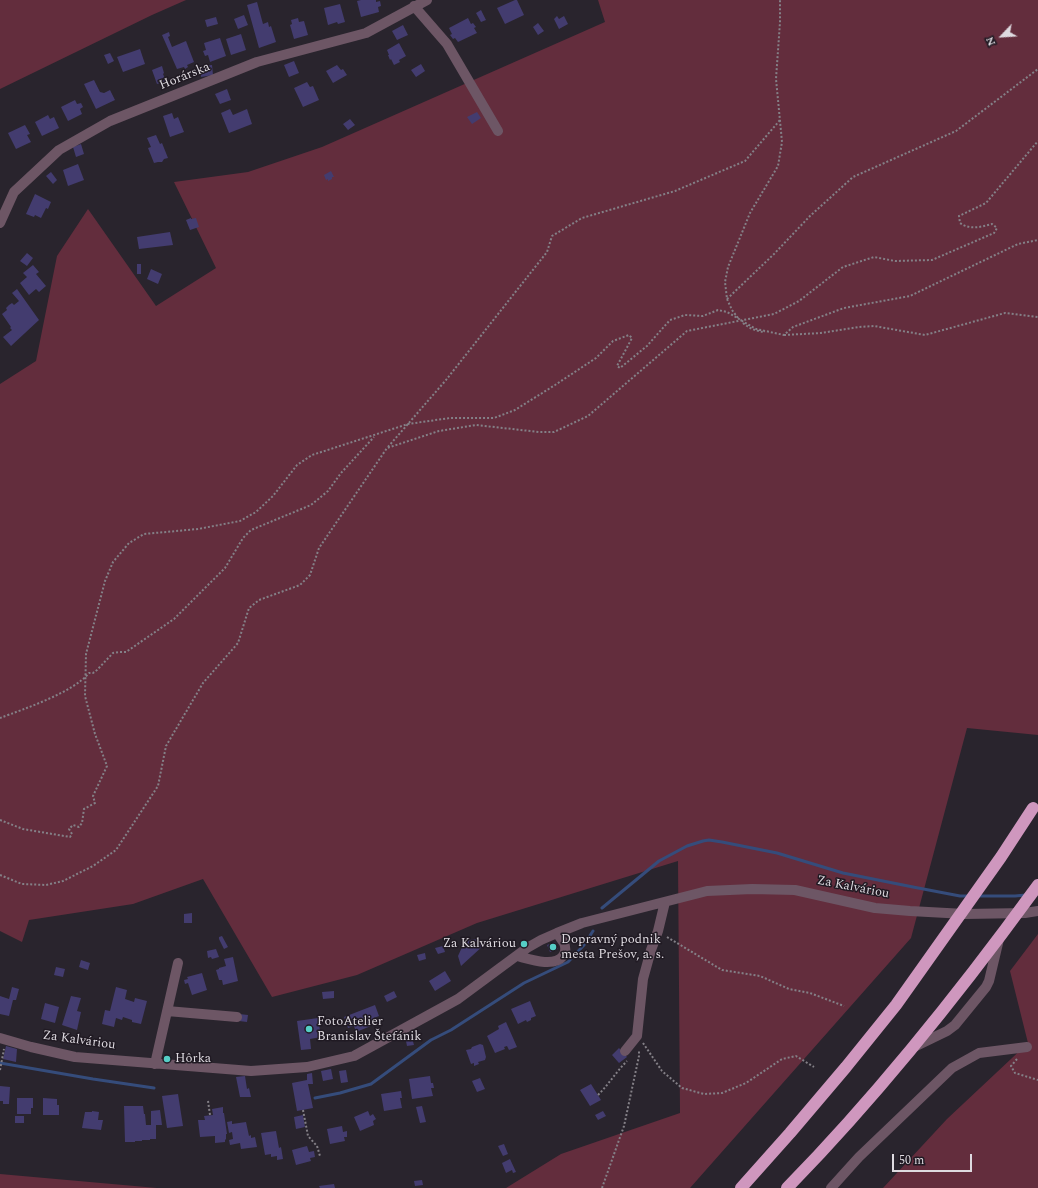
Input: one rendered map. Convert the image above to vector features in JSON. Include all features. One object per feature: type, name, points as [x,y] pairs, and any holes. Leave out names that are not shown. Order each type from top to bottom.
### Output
[{"type":"highway","points":[[741,1188],[846,1067],[896,1005],[1001,857],[1033,808]]},
{"type":"highway","points":[[787,1188],[854,1116],[943,1012],[1000,938],[1038,885]]},
{"type":"street","name":"Horárska","points":[[0,223],[14,192],[59,150],[110,121],[257,62],[366,33],[427,0]]},
{"type":"street","points":[[414,6],[447,44],[498,131]]},
{"type":"street","name":"Za Kalváriou","points":[[0,1038],[31,1048],[75,1057],[251,1071],[307,1067],[354,1056],[458,999],[541,940],[582,923],[708,891],[752,889],[795,890],[875,908],[910,911],[965,914],[1025,913],[1038,911]]},
{"type":"street","points":[[625,1051],[637,1036],[644,979],[665,902]]},
{"type":"street","points":[[517,956],[547,962],[559,960],[563,956],[565,950],[564,944],[557,933]]},
{"type":"street","points":[[914,1047],[947,1031],[955,1025],[986,988],[1000,938]]},
{"type":"street","points":[[155,1064],[178,963]]},
{"type":"street","points":[[167,1010],[237,1017]]},
{"type":"street","points":[[831,1188],[859,1157],[952,1068],[979,1053],[1027,1047]]},
{"type":"path","points":[[780,0],[776,79],[782,142],[778,166],[750,213],[728,267],[725,282],[727,299],[732,310],[740,320],[747,327],[755,331],[784,335],[821,333],[874,326],[925,335],[1005,312],[1038,317]]},
{"type":"path","points":[[727,299],[774,254],[810,216],[853,177],[956,131],[1038,69]]},
{"type":"path","points":[[0,875],[22,884],[46,885],[63,881],[93,866],[116,850],[158,786],[166,746],[203,683],[238,643],[249,608],[259,600],[300,585],[310,575],[319,548],[387,448],[446,380],[546,252],[552,236],[582,218],[675,191],[745,161],[780,120]]},
{"type":"path","points":[[387,448],[439,431],[476,426],[554,432],[588,416],[687,331],[774,314],[799,301],[842,266],[874,257],[895,261],[932,260],[994,233],[997,228],[992,224],[977,228],[964,226],[960,223],[959,216],[986,203],[1038,141]]},
{"type":"path","points":[[784,335],[793,327],[844,308],[910,296],[1018,244],[1038,240]]},
{"type":"path","points":[[0,820],[23,829],[70,837],[72,834],[69,829],[73,825],[79,827],[82,823],[84,809],[95,803],[93,796],[108,766],[95,734],[86,702],[86,654],[105,581],[113,562],[129,543],[144,534],[198,529],[240,520],[256,512],[273,496],[297,465],[312,455],[408,424],[450,418],[494,418],[514,410],[596,358],[613,341],[629,335],[632,338],[617,366],[620,368],[647,346],[670,320],[685,315],[703,316],[718,310],[727,312],[740,320]]},
{"type":"path","points":[[0,718],[54,696],[71,687],[85,678],[89,673],[93,673],[97,670],[114,653],[126,652],[174,619],[225,568],[243,538],[251,530],[311,505],[328,491],[341,473],[375,435]]},
{"type":"path","points":[[658,931],[722,970],[760,976],[789,989],[810,993],[844,1006]]},
{"type":"path","points":[[637,1036],[662,1071],[682,1088],[704,1094],[722,1093],[746,1083],[782,1059],[796,1056],[814,1067]]},
{"type":"path","points":[[602,1188],[626,1119],[640,1056],[637,1036]]},
{"type":"path","points":[[1027,1047],[1011,1066],[1015,1073],[1038,1080]]},
{"type":"path","points":[[598,1095],[606,1087],[612,1077],[631,1057],[625,1051]]},
{"type":"path","points":[[0,1070],[3,1056]]},
{"type":"path","points":[[208,1101],[210,1115]]},
{"type":"path","points":[[303,1110],[308,1136],[317,1146],[320,1156]]},
{"type":"shaded area","points":[[0,0],[186,0],[0,89]]},
{"type":"shaded area","points":[[598,0],[1038,0],[1038,735],[967,728],[911,938],[690,1188],[506,1188],[561,1154],[680,1113],[678,861],[477,923],[357,975],[272,997],[203,879],[133,904],[29,920],[22,942],[0,931],[0,384],[36,361],[57,256],[88,209],[156,306],[216,268],[174,182],[248,172],[322,147],[605,22]]},
{"type":"shaded area","points":[[1038,934],[1038,1188],[883,1188],[947,1119],[1028,1043],[1010,971]]},
{"type":"shaded area","points":[[0,1174],[157,1188],[0,1188]]},
{"type":"building","points":[[376,0],[376,2],[380,1],[381,6],[378,7],[379,12],[361,17],[357,1]]},
{"type":"building","points":[[517,0],[524,15],[505,24],[497,8]]},
{"type":"building","points":[[257,2],[263,24],[268,22],[269,27],[271,26],[276,42],[259,48],[247,5]]},
{"type":"building","points":[[340,4],[345,22],[338,24],[337,22],[328,25],[324,8]]},
{"type":"building","points":[[481,10],[486,20],[481,22],[476,13]]},
{"type":"building","points":[[244,15],[248,25],[238,29],[234,19]]},
{"type":"building","points":[[557,16],[559,19],[564,16],[568,24],[559,29],[554,19]]},
{"type":"building","points":[[216,17],[218,24],[207,27],[205,20]]},
{"type":"building","points":[[298,18],[299,22],[304,21],[308,35],[294,39],[290,25],[292,24],[291,20]]},
{"type":"building","points":[[468,18],[471,24],[473,23],[476,27],[474,28],[477,33],[458,42],[450,35],[452,34],[449,28]]},
{"type":"building","points":[[538,23],[544,31],[538,35],[533,27]]},
{"type":"building","points":[[403,25],[408,35],[397,40],[392,31]]},
{"type":"building","points":[[169,32],[170,36],[168,37],[172,47],[186,41],[194,62],[187,65],[188,67],[185,69],[184,67],[177,69],[162,35]]},
{"type":"building","points":[[241,34],[246,50],[231,55],[226,39]]},
{"type":"building","points":[[220,38],[226,56],[210,62],[208,55],[205,56],[203,51],[206,50],[204,43]]},
{"type":"building","points":[[399,43],[406,56],[394,65],[391,59],[390,60],[387,50]]},
{"type":"building","points":[[140,49],[145,64],[123,72],[117,57]]},
{"type":"building","points":[[110,53],[114,61],[108,64],[104,55]]},
{"type":"building","points":[[294,61],[299,73],[289,77],[284,65]]},
{"type":"building","points":[[421,64],[425,71],[416,77],[411,70]]},
{"type":"building","points":[[212,65],[213,75],[201,77],[200,66]]},
{"type":"building","points":[[337,65],[341,70],[343,69],[347,75],[333,83],[326,71]]},
{"type":"building","points":[[162,66],[166,81],[157,84],[152,70]]},
{"type":"building","points":[[94,80],[100,92],[104,93],[110,90],[115,100],[96,109],[84,84]]},
{"type":"building","points":[[307,82],[310,87],[313,86],[319,100],[303,107],[294,88]]},
{"type":"building","points":[[227,89],[231,100],[220,104],[215,94]]},
{"type":"building","points":[[75,100],[77,104],[81,103],[83,107],[80,109],[82,114],[68,121],[61,107]]},
{"type":"building","points":[[230,109],[233,115],[247,109],[252,124],[229,133],[221,113]]},
{"type":"building","points":[[477,112],[481,118],[472,124],[467,117]]},
{"type":"building","points":[[172,113],[174,119],[178,117],[184,132],[170,137],[163,116]]},
{"type":"building","points":[[48,115],[50,119],[54,117],[59,128],[42,136],[35,122]]},
{"type":"building","points":[[350,119],[355,125],[348,130],[343,124]]},
{"type":"building","points":[[25,125],[30,134],[27,135],[31,142],[16,149],[8,133]]},
{"type":"building","points":[[156,135],[160,144],[162,143],[168,158],[164,159],[162,162],[154,163],[148,148],[151,147],[147,138]]},
{"type":"building","points":[[81,144],[84,154],[76,157],[73,147]]},
{"type":"building","points":[[78,164],[84,180],[68,186],[63,170]]},
{"type":"building","points":[[331,171],[334,177],[328,181],[324,175]]},
{"type":"building","points":[[51,172],[57,180],[53,184],[46,176]]},
{"type":"building","points":[[35,194],[51,202],[41,218],[35,215],[34,217],[26,214]]},
{"type":"building","points":[[196,218],[199,227],[190,230],[186,220]]},
{"type":"building","points":[[170,232],[173,245],[139,249],[137,237]]},
{"type":"building","points":[[27,253],[33,258],[27,266],[20,261]]},
{"type":"building","points":[[137,264],[141,264],[141,274],[137,274]]},
{"type":"building","points":[[33,265],[39,272],[36,274],[46,286],[39,292],[36,289],[29,295],[20,283],[27,277],[23,273]]},
{"type":"building","points":[[151,269],[162,274],[158,284],[147,279]]},
{"type":"building","points":[[17,289],[39,320],[11,346],[3,337],[12,330],[2,314],[7,310],[6,308],[9,305],[12,303],[14,305],[19,301],[12,293]]},
{"type":"building","points":[[192,913],[192,923],[184,923],[184,914]]},
{"type":"building","points":[[222,936],[228,947],[224,949],[219,939],[219,937]]},
{"type":"building","points":[[479,939],[484,945],[461,966],[458,956],[463,945],[470,940]]},
{"type":"building","name":"Dopravný podnik mesta Prešov, a. s.","points":[[555,942],[558,949],[550,952],[547,945]]},
{"type":"building","points":[[443,946],[445,952],[438,954],[435,948]]},
{"type":"building","points":[[216,949],[219,957],[212,959],[211,957],[208,958],[207,951]]},
{"type":"building","points":[[425,953],[426,959],[419,961],[417,955]]},
{"type":"building","points":[[233,957],[238,981],[223,985],[222,980],[219,980],[216,970],[226,966],[224,959]]},
{"type":"building","points":[[81,960],[90,963],[88,970],[79,967]]},
{"type":"building","points":[[56,967],[65,969],[63,977],[54,975]]},
{"type":"building","points":[[445,971],[451,981],[435,991],[429,981]]},
{"type":"building","points":[[202,973],[207,990],[192,995],[188,983],[185,984],[184,980],[188,979],[187,977]]},
{"type":"building","points":[[12,987],[19,989],[16,1000],[13,1000],[9,1016],[0,1014],[0,996],[9,999]]},
{"type":"building","points":[[116,987],[127,990],[125,999],[134,1002],[135,998],[147,1001],[141,1024],[132,1022],[132,1020],[123,1017],[122,1020],[116,1018],[114,1027],[102,1024],[105,1010],[110,1011]]},
{"type":"building","points":[[334,991],[334,998],[323,999],[322,992]]},
{"type":"building","points":[[394,991],[397,997],[387,1002],[384,996]]},
{"type":"building","points":[[71,996],[81,998],[77,1011],[81,1012],[77,1030],[62,1025]]},
{"type":"building","points":[[530,1001],[536,1016],[527,1022],[526,1020],[518,1024],[511,1009]]},
{"type":"building","points":[[45,1003],[59,1007],[55,1023],[41,1019]]},
{"type":"building","points":[[375,1005],[379,1016],[374,1018],[376,1024],[356,1032],[354,1026],[348,1028],[344,1017]]},
{"type":"building","points":[[239,1014],[248,1015],[247,1022],[239,1021]]},
{"type":"building","name":"FotoAtelier Branislav Štefánik","points":[[318,1018],[321,1037],[310,1039],[311,1049],[301,1050],[297,1021]]},
{"type":"building","points":[[506,1022],[517,1047],[509,1050],[507,1046],[504,1047],[505,1049],[495,1053],[487,1036],[499,1029],[498,1026]]},
{"type":"building","points":[[411,1034],[414,1045],[407,1046],[405,1036]]},
{"type":"building","points":[[480,1044],[483,1045],[486,1057],[485,1060],[478,1062],[479,1064],[474,1066],[474,1063],[471,1064],[466,1050]]},
{"type":"building","points":[[6,1046],[17,1049],[16,1062],[3,1059]]},
{"type":"building","points":[[619,1048],[627,1057],[619,1063],[612,1055]]},
{"type":"building","points":[[331,1069],[333,1079],[323,1081],[321,1071]]},
{"type":"building","points":[[346,1070],[348,1082],[341,1083],[339,1071]]},
{"type":"building","points":[[312,1073],[313,1084],[308,1084],[313,1108],[297,1111],[292,1083],[307,1080],[307,1074]]},
{"type":"building","points":[[245,1076],[247,1089],[249,1088],[251,1097],[240,1097],[236,1077]]},
{"type":"building","points":[[430,1076],[431,1083],[433,1083],[434,1088],[431,1088],[433,1096],[412,1099],[409,1079]]},
{"type":"building","points":[[480,1078],[485,1089],[477,1092],[472,1081]]},
{"type":"building","points":[[591,1084],[601,1100],[590,1106],[580,1090]]},
{"type":"building","points":[[0,1086],[10,1087],[9,1104],[3,1104],[3,1101],[0,1101]]},
{"type":"building","points":[[401,1091],[402,1098],[400,1098],[402,1108],[384,1111],[381,1094]]},
{"type":"building","points":[[178,1094],[183,1126],[167,1128],[162,1096]]},
{"type":"building","points":[[17,1098],[33,1098],[33,1108],[31,1108],[31,1114],[17,1114]]},
{"type":"building","points":[[43,1098],[57,1099],[57,1105],[59,1105],[59,1115],[43,1115]]},
{"type":"building","points":[[124,1106],[143,1106],[146,1125],[151,1125],[151,1111],[160,1110],[162,1125],[156,1125],[156,1139],[125,1142]]},
{"type":"building","points":[[422,1106],[426,1122],[420,1123],[416,1107]]},
{"type":"building","points":[[223,1107],[227,1134],[225,1142],[215,1143],[215,1136],[200,1137],[198,1120],[205,1120],[204,1116],[213,1115],[212,1109]]},
{"type":"building","points":[[368,1111],[370,1116],[373,1114],[376,1119],[373,1121],[374,1125],[360,1131],[354,1117]]},
{"type":"building","points":[[603,1111],[606,1116],[598,1120],[595,1115]]},
{"type":"building","points":[[85,1112],[99,1112],[98,1120],[103,1120],[101,1130],[82,1128]]},
{"type":"building","points":[[303,1115],[305,1127],[296,1129],[294,1117]]},
{"type":"building","points":[[15,1116],[24,1116],[24,1123],[15,1123]]},
{"type":"building","points":[[232,1121],[232,1124],[246,1122],[249,1136],[251,1135],[251,1138],[255,1137],[257,1147],[241,1149],[240,1143],[230,1145],[229,1140],[233,1139],[232,1132],[229,1133],[227,1122]]},
{"type":"building","points":[[342,1126],[343,1132],[347,1131],[347,1137],[344,1137],[345,1141],[330,1144],[327,1129]]},
{"type":"building","points":[[276,1131],[279,1148],[281,1147],[283,1159],[277,1160],[277,1156],[271,1157],[271,1154],[265,1155],[261,1133]]},
{"type":"building","points":[[504,1144],[508,1154],[503,1156],[498,1146]]},
{"type":"building","points":[[307,1146],[309,1152],[314,1151],[315,1157],[310,1158],[311,1161],[296,1165],[292,1150]]},
{"type":"building","points":[[510,1159],[516,1172],[513,1173],[512,1170],[506,1173],[502,1163]]},
{"type":"building","points":[[422,1180],[423,1185],[415,1186],[414,1181]]},
{"type":"building","points":[[334,1184],[335,1188],[320,1188],[319,1186]]},
{"type":"waterway","points":[[602,908],[659,861],[687,846],[709,840],[777,853],[843,873],[960,896],[968,896]]},
{"type":"waterway","points":[[978,896],[1026,895]]},
{"type":"waterway","points":[[315,1098],[340,1093],[371,1084],[431,1040],[451,1030],[524,983],[568,962],[584,945],[593,931]]},
{"type":"waterway","points":[[0,1063],[154,1088]]},
{"type":"place","name":"Za Kalváriou","points":[[524,944]]},
{"type":"place","name":"Dopravný podnik mesta Prešov, a. s.","points":[[553,947]]},
{"type":"place","name":"FotoAtelier Branislav Štefánik","points":[[309,1029]]},
{"type":"place","name":"Hôrka","points":[[167,1059]]}]
